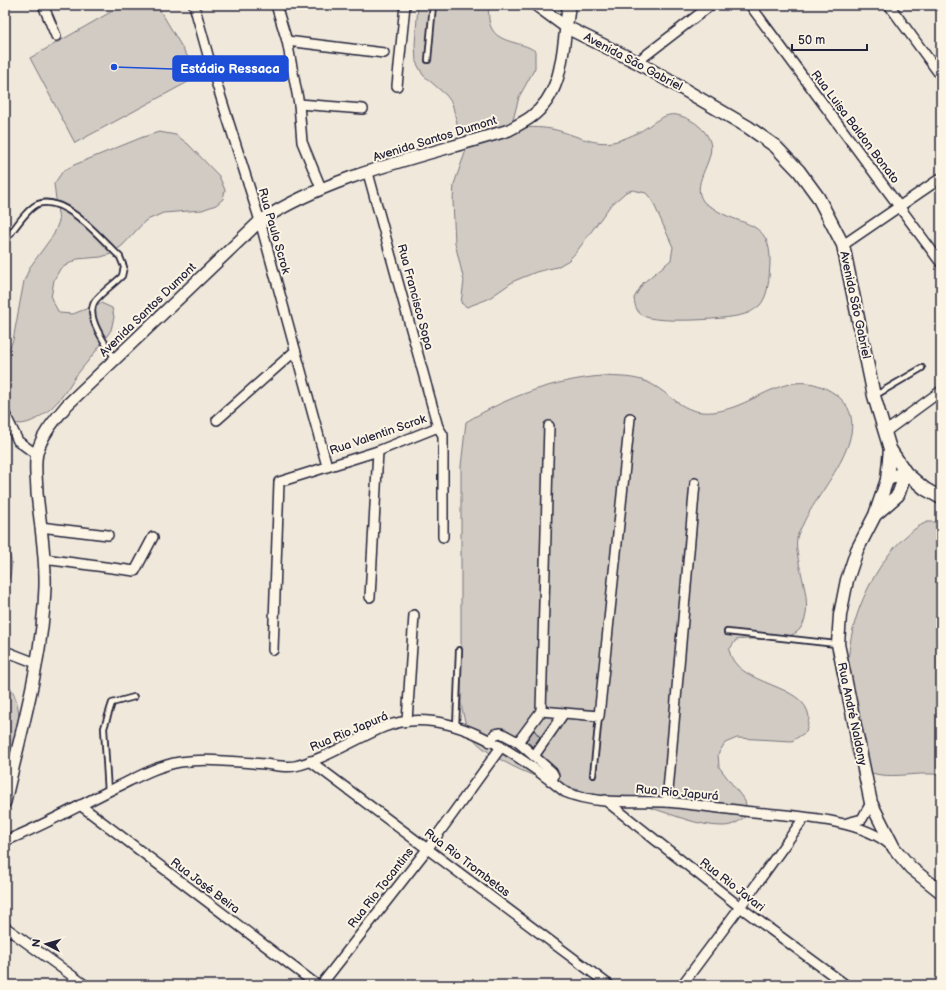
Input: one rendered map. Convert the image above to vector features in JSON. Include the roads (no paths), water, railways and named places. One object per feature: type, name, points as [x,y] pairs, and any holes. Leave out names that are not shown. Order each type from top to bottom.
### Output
[{"type":"main road","points":[[566,27],[569,5]]},
{"type":"main road","name":"Avenida São Gabriel","points":[[566,27],[637,62],[748,127],[775,146],[799,171],[818,197],[843,245],[874,396],[890,449],[906,473],[925,489],[940,495]]},
{"type":"main road","name":"Rua André Naldony","points":[[890,449],[887,480],[875,515],[857,550],[847,580],[840,615],[838,644],[871,803],[894,848],[911,868],[940,890]]},
{"type":"main road","points":[[887,480],[899,474],[906,473]]},
{"type":"main road","name":"Rua André Naldony","points":[[875,515],[898,495],[906,473]]},
{"type":"main road","points":[[898,495],[909,491],[925,489]]},
{"type":"street","points":[[43,5],[56,36]]},
{"type":"street","name":"Rua Paulo Scrok","points":[[194,5],[211,66],[260,220],[327,466]]},
{"type":"street","points":[[276,5],[287,41],[299,104],[302,142],[321,188]]},
{"type":"street","points":[[397,86],[406,5]]},
{"type":"street","name":"Avenida São Gabriel","points":[[536,5],[566,27]]},
{"type":"street","points":[[637,62],[711,5]]},
{"type":"street","name":"Rua Luisa Baldon Bonato","points":[[750,5],[941,263]]},
{"type":"street","points":[[889,5],[941,76]]},
{"type":"street","name":"Avenida Santos Dumont","points":[[5,802],[36,663],[42,625],[45,586],[44,559],[36,478],[37,455],[42,440],[51,424],[68,405],[115,359],[260,220],[281,207],[321,188],[509,130],[531,117],[545,103],[555,88],[561,68],[566,27]]},
{"type":"street","points":[[287,41],[384,53]]},
{"type":"street","points":[[299,104],[363,109]]},
{"type":"street","name":"Rua Francisco Sopa","points":[[368,173],[438,427],[443,435],[443,537]]},
{"type":"street","points":[[843,245],[941,178]]},
{"type":"street","points":[[217,420],[295,351]]},
{"type":"street","points":[[885,432],[941,391]]},
{"type":"street","points":[[5,414],[18,441],[37,455]]},
{"type":"street","points":[[541,711],[599,716],[630,418]]},
{"type":"street","points":[[518,742],[541,711],[549,426]]},
{"type":"street","name":"Rua Valentin Scrok","points":[[273,650],[279,482],[378,451],[438,427]]},
{"type":"street","points":[[370,596],[378,451]]},
{"type":"street","points":[[667,802],[695,482]]},
{"type":"street","points":[[40,527],[108,535]]},
{"type":"street","points":[[44,559],[135,571],[153,537]]},
{"type":"street","points":[[408,721],[414,615]]},
{"type":"street","points":[[5,651],[36,663]]},
{"type":"street","points":[[534,756],[564,713]]},
{"type":"street","name":"Rua Rio Japurá","points":[[5,841],[31,831],[152,770],[178,763],[201,760],[294,766],[310,761],[386,727],[408,721],[430,721],[456,727],[501,747],[565,792],[574,796],[605,800],[667,802],[842,823],[881,837],[894,848]]},
{"type":"street","points":[[490,742],[495,734],[501,733],[518,742],[552,772],[554,776],[551,781]]},
{"type":"street","name":"Rua Rio Tocantins","points":[[320,985],[428,848],[501,747]]},
{"type":"street","name":"Rua Rio Trombetas","points":[[310,761],[609,985]]},
{"type":"street","name":"Rua Rio Javari","points":[[605,800],[740,907],[846,985]]},
{"type":"street","name":"Rua Rio Japurá","points":[[842,823],[862,819],[866,815],[871,803]]},
{"type":"street","name":"Rua José Beira","points":[[80,805],[316,985]]},
{"type":"street","points":[[682,985],[804,818]]},
{"type":"street","points":[[5,927],[85,985]]},
{"type":"lane","points":[[428,60],[433,5]]},
{"type":"lane","points":[[5,241],[29,211],[38,204],[60,205],[72,212],[120,257],[124,267],[122,276],[94,302],[92,312],[93,323],[115,359]]},
{"type":"lane","points":[[874,396],[922,368]]},
{"type":"lane","points":[[727,632],[838,644]]},
{"type":"lane","points":[[456,727],[459,650]]},
{"type":"lane","points":[[108,792],[104,728],[112,703],[134,697]]},
{"type":"lane","points":[[593,775],[599,716]]},
{"type":"place","name":"Estádio Ressaca","points":[[114,67]]}]
